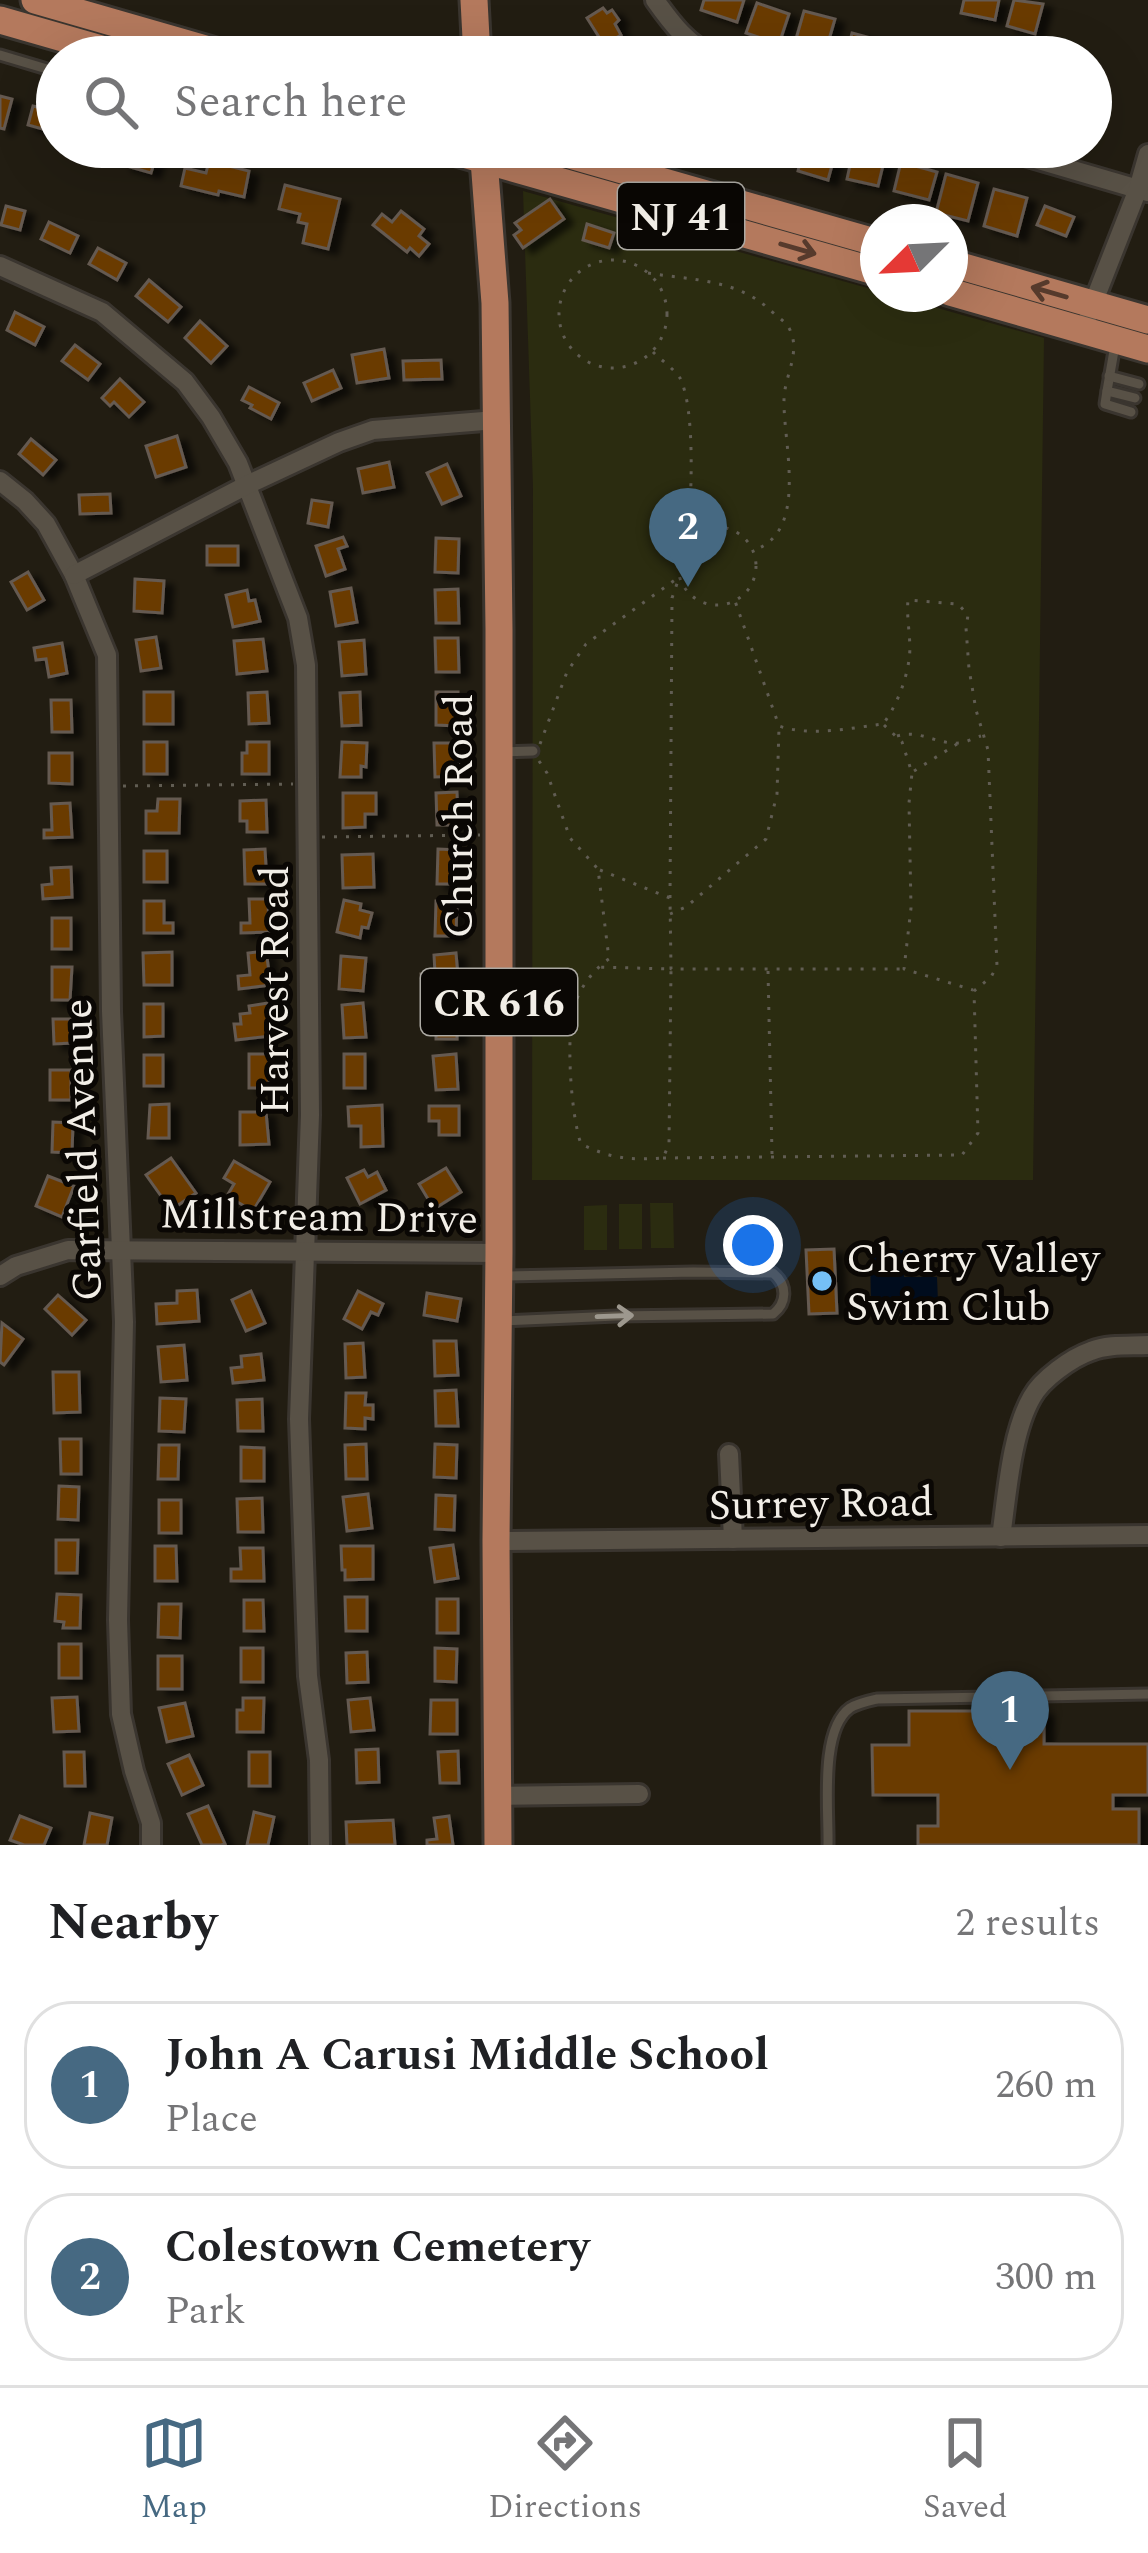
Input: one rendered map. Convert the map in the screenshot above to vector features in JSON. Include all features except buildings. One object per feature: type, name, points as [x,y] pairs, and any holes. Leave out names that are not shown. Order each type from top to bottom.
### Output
[{"type":"main road","points":[[35,0],[159,36]]},
{"type":"main road","points":[[474,0],[476,36]]},
{"type":"main road","points":[[0,20],[56,36]]},
{"type":"main road","name":"Church Road","points":[[484,168],[495,303],[499,752],[498,1845]]},
{"type":"main road","name":"NJ 41","points":[[533,168],[860,267]]},
{"type":"main road","name":"NJ 41","points":[[616,168],[860,238]]},
{"type":"main road","points":[[968,270],[1089,317],[1115,340],[1148,349]]},
{"type":"main road","points":[[968,295],[1089,317],[1148,320]]},
{"type":"street","points":[[655,0],[684,36]]},
{"type":"street","points":[[1089,317],[1143,190],[1148,154]]},
{"type":"street","points":[[1067,168],[1143,190]]},
{"type":"street","name":"Harvest Road","points":[[0,266],[102,312],[185,382],[238,463],[298,618],[306,665],[310,1114],[299,1419],[308,1676],[319,1760],[320,1845]]},
{"type":"street","points":[[74,575],[339,442],[373,430],[496,420]]},
{"type":"street","name":"Garfield Avenue","points":[[0,481],[46,524],[74,575],[106,655],[111,1011],[124,1322],[118,1620],[121,1714],[151,1823],[151,1845]]},
{"type":"street","name":"Millstream Drive","points":[[0,1276],[68,1250],[306,1251],[499,1265]]},
{"type":"street","points":[[1001,1537],[1014,1449],[1030,1399],[1042,1384],[1090,1351],[1148,1345]]},
{"type":"street","points":[[729,1454],[734,1539]]},
{"type":"street","name":"Surrey Road","points":[[496,1541],[1148,1535]]},
{"type":"street","points":[[497,1796],[639,1794]]},
{"type":"lane","points":[[0,55],[36,66]]},
{"type":"lane","points":[[1115,340],[1105,404],[1131,412]]},
{"type":"lane","points":[[1109,376],[1139,383]]},
{"type":"lane","points":[[1107,391],[1135,398]]},
{"type":"lane","points":[[499,752],[533,752]]},
{"type":"lane","points":[[498,1321],[773,1314],[782,1307],[785,1294],[773,1273],[499,1265]]},
{"type":"lane","points":[[829,1845],[829,1755],[834,1732],[850,1708],[877,1699],[1148,1694]]},
{"type":"path","points":[[599,261],[634,264],[648,273],[660,286],[666,303],[663,337],[653,352],[620,369],[601,368],[570,349],[558,313],[570,279],[599,261]]},
{"type":"path","points":[[648,273],[727,284],[754,296],[789,327],[795,351],[784,396],[790,488],[783,523],[768,545],[754,550]]},
{"type":"path","points":[[653,352],[679,377],[687,407],[693,487],[688,539]]},
{"type":"path","points":[[663,1158],[669,1144],[672,598],[681,550],[698,531],[724,526],[747,539],[754,550],[756,576],[751,588],[735,601],[705,604],[679,577]]},
{"type":"path","points":[[670,898],[598,869],[570,838],[547,773],[533,752],[543,740],[567,672],[586,644],[679,577]]},
{"type":"path","points":[[883,724],[898,698],[910,657],[908,600],[958,604],[968,615],[969,669],[988,750],[997,966],[974,991]]},
{"type":"path","points":[[670,914],[686,907],[766,839],[777,794],[779,726],[735,601]]},
{"type":"path","points":[[779,726],[827,730],[883,724],[902,742],[912,772],[911,908],[904,969]]},
{"type":"path","points":[[896,736],[912,732],[958,743]]},
{"type":"path","points":[[912,772],[958,743],[983,735]]},
{"type":"path","points":[[110,787],[307,784]]},
{"type":"path","points":[[308,837],[499,835]]},
{"type":"path","points":[[598,869],[609,959],[596,968],[575,1003],[570,1028],[575,1127],[581,1144],[607,1156],[632,1160],[962,1155],[978,1133],[974,991]]},
{"type":"path","points":[[596,968],[904,969],[974,991]]},
{"type":"path","points":[[767,969],[772,1156]]},
{"type":"green space","points":[[523,191],[860,286],[860,312],[952,312],[1044,338],[1033,1180],[532,1180],[533,486]]},
{"type":"green space","points":[[650,1203],[673,1203],[674,1248],[651,1248]]},
{"type":"green space","points":[[619,1204],[642,1204],[642,1249],[619,1249]]},
{"type":"green space","points":[[607,1205],[607,1250],[584,1250],[584,1206]]},
{"type":"water","points":[[903,1250],[904,1277],[937,1277],[938,1303],[871,1303],[870,1251]]},
{"type":"place","name":"Colestown Cemetery","points":[[688,587]]},
{"type":"place","name":"Cherry Valley Swim Club","points":[[822,1281]]},
{"type":"place","name":"John A Carusi Middle School","points":[[1010,1770]]}]
